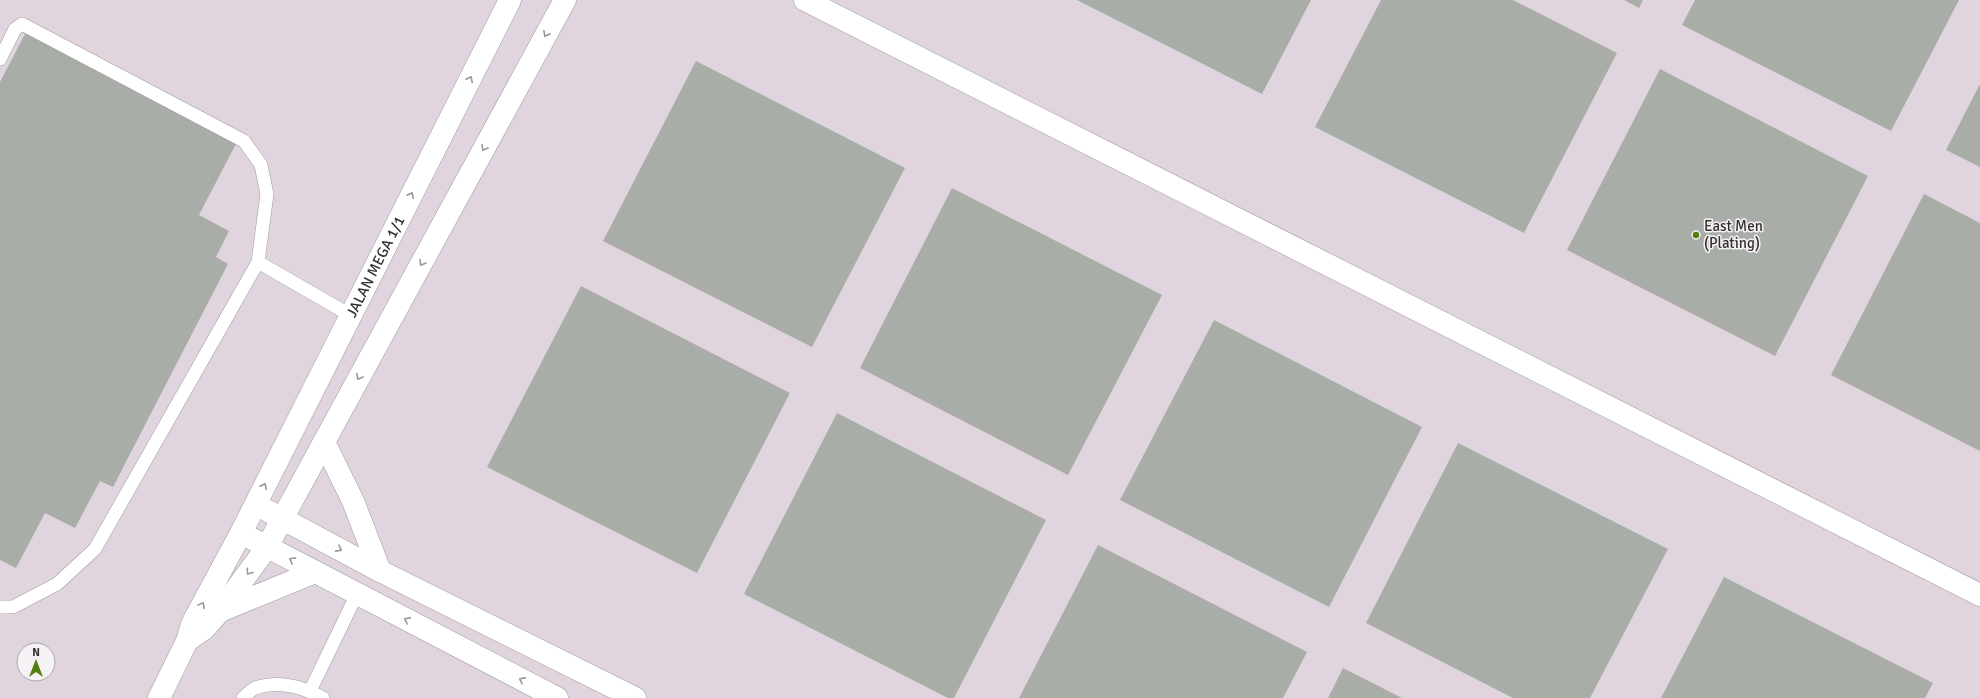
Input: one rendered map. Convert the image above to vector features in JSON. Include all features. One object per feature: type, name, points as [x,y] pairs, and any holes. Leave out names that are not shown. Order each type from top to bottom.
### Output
[{"type":"street","name":"JALAN MEGA 1/1","points":[[159,698],[187,641],[192,624],[255,505],[510,0]]},
{"type":"street","points":[[187,641],[204,629],[220,611],[267,547],[281,518],[565,0]]},
{"type":"street","points":[[804,0],[1980,595]]},
{"type":"street","points":[[324,442],[353,501],[380,571]]},
{"type":"street","points":[[255,505],[380,571],[636,698]]},
{"type":"street","points":[[240,533],[557,698]]},
{"type":"street","points":[[220,611],[315,572]]},
{"type":"lane","points":[[0,59],[15,29],[22,24],[244,141],[261,165],[267,194],[258,262],[94,549],[57,584],[13,608],[0,607]]},
{"type":"lane","points":[[258,262],[350,315]]},
{"type":"lane","points":[[310,691],[357,594]]},
{"type":"lane","points":[[243,698],[254,688],[278,683],[310,691],[323,698]]},
{"type":"shaded area","points":[[0,0],[1980,0],[1980,698],[0,698]]},
{"type":"building","points":[[1077,0],[1311,0],[1262,94]]},
{"type":"building","points":[[1381,0],[1513,0],[1617,53],[1524,233],[1315,127]]},
{"type":"building","points":[[1624,0],[1643,0],[1639,8]]},
{"type":"building","points":[[1695,0],[1959,0],[1891,131],[1682,25]]},
{"type":"building","points":[[26,32],[238,140],[199,215],[229,231],[216,257],[228,264],[113,487],[100,481],[75,528],[45,513],[16,568],[0,560],[0,82]]},
{"type":"building","points":[[696,61],[905,168],[812,347],[603,241]]},
{"type":"building","points":[[1660,69],[1868,176],[1775,356],[1567,250]]},
{"type":"building","points":[[1980,84],[1980,167],[1946,150]]},
{"type":"building","points":[[952,188],[1162,295],[1068,475],[860,368]]},
{"type":"building","points":[[1924,194],[1980,223],[1980,451],[1831,375]]},
{"type":"building","points":[[581,286],[790,393],[697,573],[487,467]]},
{"type":"building","points":[[1214,320],[1422,427],[1329,607],[1120,500]]},
{"type":"building","points":[[837,413],[1046,520],[954,698],[948,698],[744,594]]},
{"type":"building","points":[[1458,443],[1668,549],[1590,698],[1513,698],[1366,623]]},
{"type":"building","points":[[1098,545],[1307,652],[1283,698],[1019,698]]},
{"type":"building","points":[[1724,577],[1933,683],[1925,698],[1661,698]]},
{"type":"building","points":[[1343,668],[1402,698],[1328,698]]},
{"type":"place","name":"East Men (Plating)","points":[[1696,235]]}]
